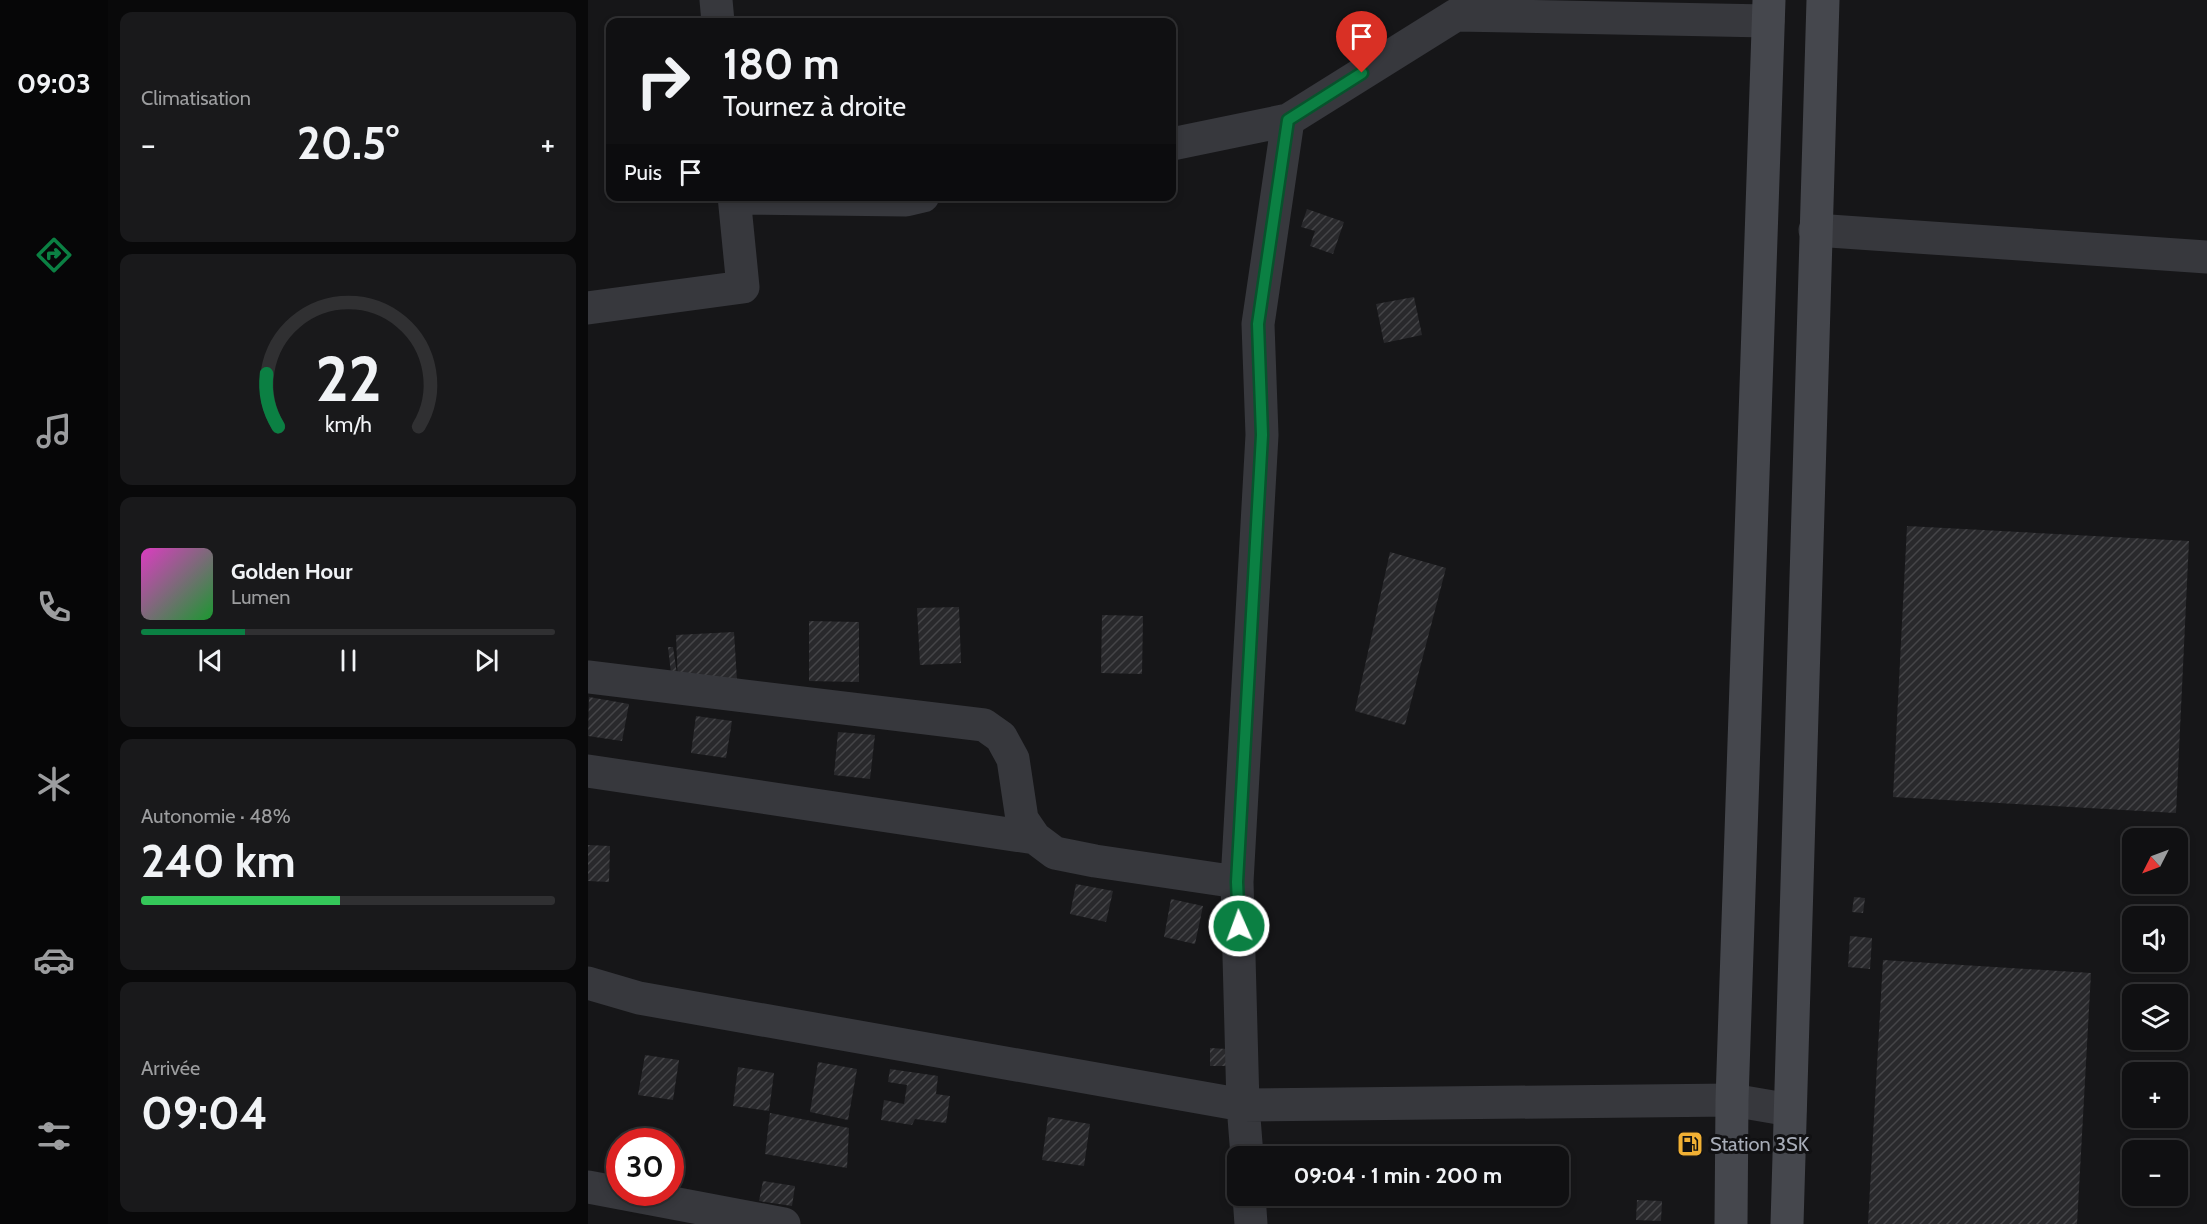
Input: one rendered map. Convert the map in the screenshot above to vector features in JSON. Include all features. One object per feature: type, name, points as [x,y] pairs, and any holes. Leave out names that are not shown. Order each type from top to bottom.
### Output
[{"type":"main road","points":[[1787,1224],[1823,0]]},
{"type":"main road","points":[[1731,1224],[1732,1100],[1768,10]]},
{"type":"street","points":[[716,0],[718,18]]},
{"type":"street","points":[[1176,143],[1288,120],[1455,8],[1768,10]]},
{"type":"street","points":[[1246,1146],[1237,882],[1262,435],[1258,324],[1288,120]]},
{"type":"street","points":[[588,308],[743,287],[734,201]]},
{"type":"street","points":[[1815,230],[2207,257]]},
{"type":"street","points":[[588,677],[984,725],[1001,736],[1013,759],[1022,819],[1035,838],[1055,853],[1237,882]]},
{"type":"street","points":[[588,771],[1035,838]]},
{"type":"street","points":[[588,983],[639,998],[1244,1105],[1732,1100],[1790,1110]]},
{"type":"street","points":[[588,1187],[784,1224]]},
{"type":"street","points":[[1250,1206],[1251,1224]]},
{"type":"building","points":[[1307,209],[1344,222],[1333,254],[1310,246],[1315,231],[1301,227]]},
{"type":"building","points":[[1414,297],[1422,335],[1384,343],[1376,304]]},
{"type":"building","points":[[1907,526],[2189,541],[2176,813],[1893,797]]},
{"type":"building","points":[[1390,552],[1446,568],[1405,725],[1355,711]]},
{"type":"building","points":[[959,607],[961,663],[920,665],[917,608]]},
{"type":"building","points":[[1102,615],[1143,616],[1142,674],[1101,673]]},
{"type":"building","points":[[809,621],[859,622],[859,682],[809,681]]},
{"type":"building","points":[[734,632],[737,681],[678,684],[676,635]]},
{"type":"building","points":[[668,647],[673,647],[677,674],[671,673]]},
{"type":"building","points":[[589,697],[629,704],[622,741],[588,736]]},
{"type":"building","points":[[696,716],[732,721],[726,758],[691,753]]},
{"type":"building","points":[[838,732],[875,735],[870,779],[834,775]]},
{"type":"building","points":[[588,845],[610,846],[609,882],[588,881]]},
{"type":"building","points":[[1076,884],[1113,891],[1106,922],[1070,914]]},
{"type":"building","points":[[1854,897],[1865,898],[1863,913],[1852,912]]},
{"type":"building","points":[[1171,899],[1203,906],[1195,944],[1164,937]]},
{"type":"building","points":[[1850,936],[1872,938],[1870,969],[1848,967]]},
{"type":"building","points":[[1883,960],[2091,973],[2077,1224],[1868,1224]]},
{"type":"building","points":[[1210,1048],[1227,1049],[1227,1066],[1210,1066]]},
{"type":"building","points":[[645,1055],[679,1060],[673,1100],[638,1095]]},
{"type":"building","points":[[818,1062],[857,1069],[848,1120],[810,1112]]},
{"type":"building","points":[[738,1067],[774,1073],[769,1111],[733,1106]]},
{"type":"building","points":[[890,1069],[938,1076],[936,1094],[950,1096],[946,1123],[915,1119],[912,1125],[881,1120],[884,1100],[904,1104],[907,1085],[888,1082]]},
{"type":"building","points":[[770,1113],[849,1128],[847,1168],[765,1154]]},
{"type":"building","points":[[1048,1117],[1090,1124],[1084,1166],[1042,1160]]},
{"type":"building","points":[[763,1181],[795,1186],[792,1206],[759,1201]]},
{"type":"building","points":[[1637,1200],[1662,1201],[1661,1221],[1636,1220]]},
{"type":"place","name":"Station 3SK","points":[[1690,1144]]},
{"type":"route","points":[[1239,926],[1237,882],[1253,629],[1262,435],[1258,324],[1288,120],[1362,73]]}]
